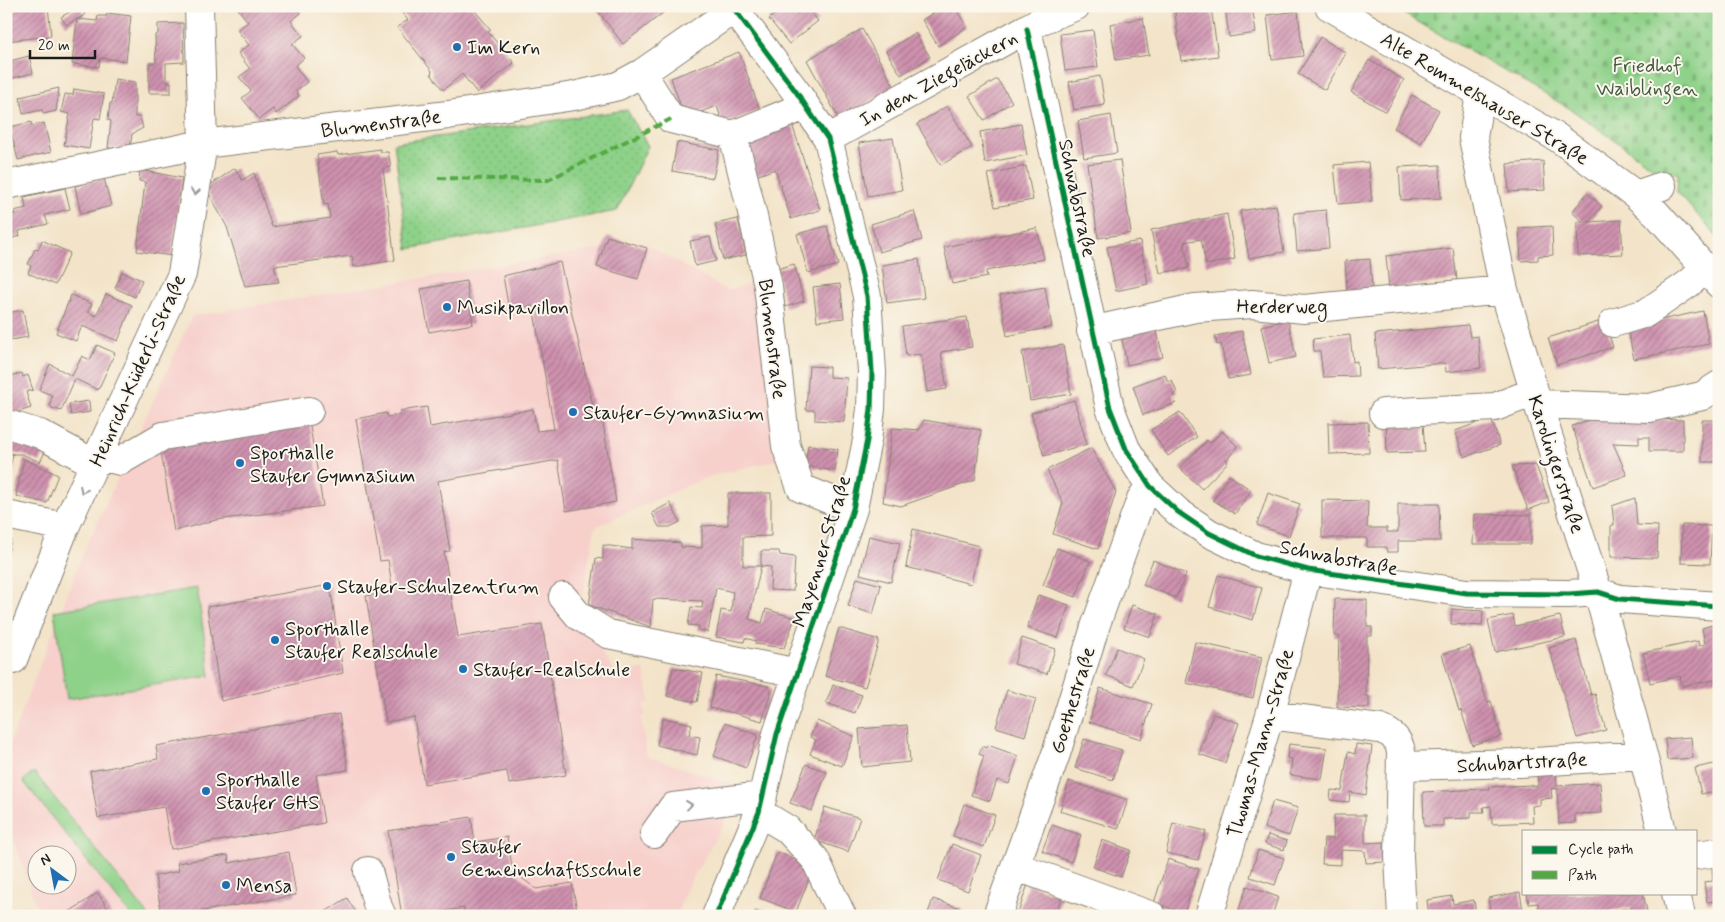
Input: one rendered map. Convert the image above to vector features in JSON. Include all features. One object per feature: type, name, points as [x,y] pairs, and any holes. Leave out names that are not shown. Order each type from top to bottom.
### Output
[{"type":"street","name":"Heinrich-Küderli-Straße","points":[[13,660],[65,527],[182,274],[203,144],[199,6]]},
{"type":"street","name":"In den Ziegeläckern","points":[[828,139],[1042,20],[1076,6]]},
{"type":"street","name":"Alte Rommelshauser Straße","points":[[1329,6],[1558,138],[1636,195],[1656,214],[1712,276]]},
{"type":"street","name":"Blumenstraße","points":[[6,184],[203,144],[448,115],[574,96],[618,86],[642,74],[733,7]]},
{"type":"street","name":"Mayenner Straße","points":[[716,916],[761,804],[778,734],[853,509],[866,440],[872,372],[867,296],[828,139],[733,7]]},
{"type":"street","name":"Schwabstraße","points":[[1027,29],[1091,330],[1110,408],[1126,449],[1150,486],[1178,512],[1209,533],[1256,556],[1308,570],[1467,593],[1569,594],[1598,592],[1620,599],[1719,606]]},
{"type":"street","points":[[642,74],[671,119],[733,135],[805,106]]},
{"type":"street","name":"Karolingerstraße","points":[[1480,94],[1473,138],[1504,290],[1536,398],[1598,592],[1662,830]]},
{"type":"street","name":"Blumenstraße","points":[[733,135],[768,286],[786,446],[801,488],[853,509]]},
{"type":"street","points":[[1636,195],[1662,186]]},
{"type":"street","points":[[1613,323],[1646,313],[1688,284],[1712,276]]},
{"type":"street","name":"Herderweg","points":[[1091,330],[1196,308],[1252,304],[1304,309],[1504,290]]},
{"type":"street","points":[[1383,413],[1495,407],[1536,398],[1649,408],[1702,396],[1719,385]]},
{"type":"street","points":[[7,424],[40,434],[97,460],[120,461],[163,436],[309,411]]},
{"type":"street","name":"Goethestraße","points":[[996,916],[1056,754],[1095,627],[1141,499],[1150,486]]},
{"type":"street","points":[[6,516],[65,527]]},
{"type":"street","name":"Thomas-Mann-Straße","points":[[1209,916],[1270,715],[1308,570]]},
{"type":"street","points":[[563,597],[579,616],[608,634],[798,673]]},
{"type":"street","points":[[1270,715],[1380,729],[1390,732],[1400,746],[1399,856],[1402,916]]},
{"type":"street","name":"Schubartstraße","points":[[1401,766],[1520,763],[1643,756]]},
{"type":"street","points":[[654,834],[673,808],[761,804],[815,859],[842,916]]},
{"type":"street","points":[[1698,855],[1719,852]]},
{"type":"street","points":[[1015,866],[1152,916]]},
{"type":"street","points":[[368,871],[382,916]]},
{"type":"street","points":[[1676,894],[1681,916]]},
{"type":"shaded area","name":"Staufer-Schulzentrum","points":[[642,242],[728,291],[755,282],[777,460],[707,477],[595,527],[579,616],[615,673],[644,669],[650,702],[644,704],[645,716],[641,718],[647,756],[744,788],[687,888],[676,916],[40,916],[32,894],[78,894],[78,844],[28,844],[28,882],[6,819],[6,752],[82,556],[192,316]]},
{"type":"green space","name":"Friedhof Waiblingen","points":[[1390,6],[1719,6],[1719,239],[1677,192],[1678,173],[1660,172],[1569,108]]},
{"type":"green space","points":[[627,110],[648,146],[617,211],[408,249],[394,143]]},
{"type":"green space","points":[[197,588],[210,676],[67,699],[54,611]]},
{"type":"green space","points":[[34,772],[149,916],[131,916],[78,850],[78,844],[73,844],[23,781]]},
{"type":"building","points":[[6,6],[48,6],[51,36],[6,41]]},
{"type":"building","points":[[80,6],[85,15],[66,25],[61,17]]},
{"type":"building","points":[[236,6],[295,6],[301,13],[291,21],[303,36],[292,44],[304,58],[295,66],[307,82],[296,91],[299,96],[276,114],[273,109],[259,119],[242,98],[251,91],[239,77],[250,69],[238,53],[249,45],[237,30],[248,22]]},
{"type":"building","name":"Im Kern","points":[[396,6],[471,6],[491,30],[488,32],[514,63],[477,93],[462,74],[443,90],[431,74],[432,71],[397,27],[408,20]]},
{"type":"building","points":[[594,6],[660,6],[664,12],[623,44]]},
{"type":"building","points":[[785,6],[806,6],[818,21],[789,44],[769,19]]},
{"type":"building","points":[[944,6],[954,6],[967,27],[938,46],[922,20]]},
{"type":"building","points":[[1252,6],[1256,33],[1229,37],[1225,7]]},
{"type":"building","points":[[1211,7],[1218,56],[1181,61],[1175,12]]},
{"type":"building","points":[[1298,11],[1303,56],[1272,60],[1267,15]]},
{"type":"building","points":[[107,13],[131,16],[126,61],[100,58],[99,67],[72,64],[77,19],[97,21],[98,16],[107,16]]},
{"type":"building","points":[[1143,18],[1149,55],[1116,60],[1110,24]]},
{"type":"building","points":[[183,23],[184,62],[166,63],[166,82],[171,82],[171,93],[149,93],[149,63],[156,63],[155,35],[158,34],[158,24]]},
{"type":"building","points":[[862,29],[895,88],[839,119],[807,60]]},
{"type":"building","points":[[1093,30],[1098,67],[1065,71],[1060,34]]},
{"type":"building","points":[[915,33],[930,57],[901,75],[886,51]]},
{"type":"building","points":[[1320,37],[1346,53],[1325,90],[1298,74]]},
{"type":"building","points":[[739,52],[760,110],[723,124],[717,106],[685,118],[671,78]]},
{"type":"building","points":[[29,56],[33,73],[6,80],[6,62]]},
{"type":"building","points":[[1369,60],[1404,80],[1386,112],[1351,92]]},
{"type":"building","points":[[1100,76],[1105,105],[1074,110],[1069,82]]},
{"type":"building","points":[[115,79],[135,82],[135,117],[140,117],[143,128],[132,134],[130,149],[108,148],[111,121],[108,120]]},
{"type":"building","points":[[997,79],[1012,102],[984,120],[969,96]]},
{"type":"building","points":[[59,88],[56,111],[43,114],[42,110],[23,114],[20,97]]},
{"type":"building","points":[[74,89],[104,94],[100,119],[94,118],[89,149],[64,145],[70,114],[61,112],[65,94],[73,95]]},
{"type":"building","points":[[1412,95],[1439,110],[1421,143],[1394,128]]},
{"type":"building","points":[[947,106],[972,147],[941,165],[917,124]]},
{"type":"building","points":[[1111,115],[1117,153],[1084,158],[1078,121]]},
{"type":"building","points":[[791,121],[820,210],[791,219],[775,169],[756,176],[743,137]]},
{"type":"building","points":[[31,122],[32,126],[44,123],[51,152],[18,160],[10,127]]},
{"type":"building","points":[[1021,124],[1027,155],[985,163],[980,132]]},
{"type":"building","points":[[893,138],[902,190],[868,196],[859,143]]},
{"type":"building","points":[[677,142],[719,150],[713,178],[672,171]]},
{"type":"building","points":[[380,149],[381,152],[388,152],[391,167],[383,169],[395,260],[354,267],[352,256],[274,266],[279,282],[245,286],[227,227],[206,188],[235,168],[242,180],[254,173],[272,227],[330,218],[328,204],[324,205],[317,155],[337,152],[338,155]]},
{"type":"building","points":[[1120,160],[1131,233],[1098,238],[1087,164]]},
{"type":"building","points":[[1543,161],[1545,190],[1509,192],[1507,164]]},
{"type":"building","points":[[1368,162],[1372,201],[1338,204],[1334,165]]},
{"type":"building","points":[[1440,165],[1441,198],[1401,200],[1399,167]]},
{"type":"building","points":[[1026,166],[1033,200],[995,207],[988,174]]},
{"type":"building","points":[[140,170],[182,178],[172,256],[137,251],[145,182],[139,181]]},
{"type":"building","points":[[104,178],[111,206],[81,214],[75,186]]},
{"type":"building","points":[[65,188],[70,209],[45,215],[48,224],[19,231],[20,236],[10,239],[9,236],[6,237],[6,217],[15,214],[14,211],[26,208],[24,197]]},
{"type":"building","points":[[1587,193],[1602,206],[1588,222],[1621,220],[1623,254],[1578,256],[1577,222],[1583,222],[1572,212]]},
{"type":"building","points":[[1276,205],[1284,252],[1249,258],[1240,211]]},
{"type":"building","points":[[1326,210],[1329,248],[1297,251],[1294,213]]},
{"type":"building","points":[[914,211],[922,240],[879,252],[871,224]]},
{"type":"building","points":[[1227,214],[1235,259],[1206,265],[1201,239],[1184,242],[1189,268],[1160,273],[1151,230]]},
{"type":"building","points":[[738,219],[746,255],[723,260],[715,224]]},
{"type":"building","points":[[827,226],[838,265],[808,273],[797,234]]},
{"type":"building","points":[[1552,226],[1553,255],[1538,256],[1538,260],[1521,261],[1519,228]]},
{"type":"building","points":[[1037,228],[1044,259],[986,271],[987,277],[952,284],[944,247]]},
{"type":"building","points":[[607,236],[647,248],[638,279],[597,267]]},
{"type":"building","points":[[710,237],[716,261],[695,266],[690,241]]},
{"type":"building","points":[[42,240],[70,253],[55,285],[28,273],[31,266],[28,264],[35,249],[38,250]]},
{"type":"building","points":[[1140,241],[1148,284],[1116,291],[1107,247]]},
{"type":"building","points":[[1453,248],[1457,280],[1389,288],[1386,256]]},
{"type":"building","points":[[919,259],[924,298],[887,303],[882,265]]},
{"type":"building","points":[[1370,259],[1372,288],[1347,291],[1345,261]]},
{"type":"building","points":[[560,262],[596,419],[602,418],[616,502],[566,511],[558,460],[438,481],[450,551],[444,552],[458,637],[542,624],[566,775],[509,784],[507,771],[424,784],[414,717],[386,722],[366,596],[393,592],[388,560],[380,561],[356,419],[386,413],[387,417],[400,415],[400,411],[427,407],[430,427],[533,409],[537,431],[554,429],[533,306],[509,310],[503,276]]},
{"type":"building","points":[[794,264],[804,301],[785,307],[777,269]]},
{"type":"building","points":[[122,272],[142,280],[135,297],[115,288]]},
{"type":"building","name":"Musikpavillon","points":[[466,281],[473,324],[429,332],[421,289]]},
{"type":"building","points":[[840,284],[844,318],[817,321],[813,287]]},
{"type":"building","points":[[1045,287],[1052,327],[1007,336],[1000,295]]},
{"type":"building","points":[[106,294],[132,305],[118,341],[82,326],[76,341],[56,333],[71,295],[92,304],[88,312],[96,316]]},
{"type":"building","points":[[23,310],[28,337],[11,340],[7,313]]},
{"type":"building","points":[[1703,311],[1709,344],[1634,359],[1627,327]]},
{"type":"building","points":[[967,317],[972,347],[941,352],[947,389],[927,392],[921,354],[906,356],[902,326]]},
{"type":"building","points":[[1288,320],[1296,357],[1269,363],[1261,326]]},
{"type":"building","points":[[1604,320],[1613,347],[1557,365],[1548,338]]},
{"type":"building","points":[[1468,325],[1470,337],[1478,336],[1481,368],[1446,372],[1445,363],[1378,369],[1375,334]]},
{"type":"building","points":[[1156,328],[1163,357],[1127,365],[1121,335]]},
{"type":"building","points":[[1242,331],[1251,375],[1228,379],[1221,344],[1217,345],[1215,336]]},
{"type":"building","points":[[1350,335],[1353,362],[1357,361],[1358,376],[1323,377],[1320,351],[1314,351],[1313,339]]},
{"type":"building","points":[[97,345],[115,353],[98,390],[75,379],[61,411],[52,408],[50,405],[52,395],[39,390],[50,364],[72,376],[82,356],[90,360]]},
{"type":"building","points":[[1063,345],[1071,394],[1030,401],[1022,352]]},
{"type":"building","points":[[809,366],[829,367],[829,377],[847,378],[844,422],[815,420],[815,410],[806,410]]},
{"type":"building","points":[[22,373],[23,377],[28,375],[33,390],[26,392],[31,408],[12,414],[6,398],[6,377]]},
{"type":"building","points":[[1165,374],[1168,382],[1172,380],[1177,393],[1173,394],[1176,403],[1143,415],[1133,386]]},
{"type":"building","points":[[1074,400],[1087,444],[1044,456],[1031,413]]},
{"type":"building","points":[[89,401],[90,412],[71,415],[69,404]]},
{"type":"building","points":[[1180,412],[1197,437],[1168,456],[1151,430]]},
{"type":"building","points":[[1603,415],[1683,420],[1683,451],[1649,451],[1649,437],[1639,437],[1639,444],[1613,443],[1627,475],[1593,487],[1572,426]]},
{"type":"building","points":[[1386,418],[1423,423],[1425,452],[1387,453]]},
{"type":"building","points":[[1491,418],[1500,445],[1464,457],[1455,431]]},
{"type":"building","name":"Sporthalle Staufer Gymnasium","points":[[309,420],[323,506],[216,520],[174,531],[160,446]]},
{"type":"building","points":[[924,420],[981,430],[975,480],[901,506],[883,502],[892,428],[919,430]]},
{"type":"building","points":[[1702,420],[1719,420],[1719,462],[1702,462]]},
{"type":"building","points":[[1368,422],[1369,453],[1329,454],[1328,423]]},
{"type":"building","points":[[10,431],[48,446],[40,462],[22,454],[6,452]]},
{"type":"building","points":[[1222,431],[1238,447],[1226,460],[1228,462],[1202,489],[1180,468],[1207,440],[1210,443]]},
{"type":"building","points":[[808,445],[838,449],[835,471],[805,466]]},
{"type":"building","points":[[1091,448],[1116,492],[1098,549],[1053,534],[1063,503],[1047,470]]},
{"type":"building","points":[[6,453],[13,454],[7,482]]},
{"type":"building","points":[[24,459],[58,475],[47,503],[16,496]]},
{"type":"building","points":[[1536,465],[1549,502],[1528,510],[1512,466]]},
{"type":"building","points":[[1229,475],[1251,490],[1235,514],[1213,500]]},
{"type":"building","points":[[728,493],[771,493],[771,536],[743,537],[743,566],[761,566],[749,619],[762,623],[766,609],[795,618],[784,648],[755,644],[756,641],[745,638],[744,642],[716,637],[721,610],[731,612],[733,592],[716,588],[708,632],[698,630],[699,626],[688,625],[691,607],[702,608],[703,601],[653,599],[651,627],[589,605],[596,558],[603,559],[603,545],[632,549],[632,539],[681,543],[681,547],[702,548],[702,526],[728,525]]},
{"type":"building","points":[[1268,493],[1300,504],[1289,536],[1257,525]]},
{"type":"building","points":[[1635,498],[1637,525],[1658,526],[1657,558],[1611,557],[1611,525],[1614,525],[1612,506]]},
{"type":"building","points":[[1322,500],[1368,501],[1367,528],[1387,528],[1387,532],[1398,532],[1398,504],[1439,504],[1440,541],[1398,541],[1398,552],[1387,552],[1386,547],[1367,547],[1367,538],[1322,538]]},
{"type":"building","points":[[670,503],[680,522],[670,527],[659,527],[652,513]]},
{"type":"building","points":[[1474,514],[1531,515],[1531,544],[1473,544]]},
{"type":"building","points":[[1682,525],[1712,526],[1710,564],[1681,563]]},
{"type":"building","points":[[913,529],[979,546],[971,584],[906,567]]},
{"type":"building","points":[[869,536],[900,543],[891,582],[860,574]]},
{"type":"building","points":[[6,540],[11,540],[7,558],[6,558]]},
{"type":"building","points":[[1057,548],[1090,561],[1076,597],[1043,585]]},
{"type":"building","points":[[761,551],[779,551],[780,555],[795,557],[793,591],[770,590],[771,567],[761,566]]},
{"type":"building","points":[[1153,560],[1186,574],[1176,598],[1143,585]]},
{"type":"building","points":[[1218,575],[1262,588],[1253,620],[1209,607]]},
{"type":"building","points":[[857,578],[881,585],[873,614],[848,606]]},
{"type":"building","name":"Sporthalle Staufer Realschule","points":[[330,585],[343,673],[221,701],[207,607]]},
{"type":"building","points":[[1038,595],[1069,605],[1058,638],[1027,628]]},
{"type":"building","points":[[1335,599],[1367,600],[1367,627],[1372,627],[1372,636],[1367,636],[1366,696],[1369,696],[1369,708],[1337,707],[1339,636],[1334,636]]},
{"type":"building","points":[[1132,605],[1158,614],[1150,637],[1124,628]]},
{"type":"building","points":[[1452,609],[1483,611],[1482,626],[1451,624]]},
{"type":"building","points":[[1513,615],[1515,626],[1560,616],[1565,637],[1495,652],[1488,620]]},
{"type":"building","points":[[1712,625],[1714,630],[1719,629],[1719,647],[1717,647],[1719,679],[1682,686],[1680,676],[1650,683],[1643,653],[1698,641],[1699,646],[1705,644],[1702,628]]},
{"type":"building","points":[[839,628],[879,640],[865,687],[825,676]]},
{"type":"building","points":[[1022,638],[1055,649],[1047,674],[1014,664]]},
{"type":"building","points":[[1576,640],[1591,695],[1595,694],[1606,730],[1577,738],[1549,648]]},
{"type":"building","points":[[1195,642],[1262,657],[1253,698],[1186,683]]},
{"type":"building","points":[[1470,646],[1487,702],[1491,701],[1501,736],[1472,745],[1461,710],[1459,711],[1442,654]]},
{"type":"building","points":[[1117,648],[1144,659],[1133,686],[1106,675]]},
{"type":"building","points":[[673,668],[703,673],[697,702],[667,696]]},
{"type":"building","points":[[716,676],[768,686],[771,691],[762,721],[710,708]]},
{"type":"building","points":[[833,685],[862,695],[855,713],[826,703]]},
{"type":"building","points":[[1100,688],[1152,704],[1141,739],[1089,722]]},
{"type":"building","points":[[1007,690],[1036,699],[1025,736],[996,727]]},
{"type":"building","name":"Sporthalle Staufer GHS","points":[[339,714],[348,770],[316,775],[324,823],[171,849],[164,807],[98,818],[90,771],[158,759],[156,746]]},
{"type":"building","points":[[1213,714],[1239,723],[1225,763],[1199,754]]},
{"type":"building","points":[[663,718],[692,724],[689,735],[700,737],[697,755],[657,745]]},
{"type":"building","points":[[817,721],[854,736],[842,766],[810,754],[816,740],[810,737]]},
{"type":"building","points":[[725,723],[758,735],[746,768],[714,756]]},
{"type":"building","points":[[907,725],[910,762],[862,767],[859,729]]},
{"type":"building","points":[[1691,737],[1693,758],[1667,760],[1665,739]]},
{"type":"building","points":[[1084,739],[1122,750],[1113,780],[1075,768]]},
{"type":"building","points":[[1289,744],[1327,748],[1322,779],[1290,775],[1292,759],[1287,758]]},
{"type":"building","points":[[1356,744],[1372,746],[1366,795],[1350,792],[1349,802],[1330,800],[1331,790],[1342,791],[1348,752],[1355,754]]},
{"type":"building","points":[[988,745],[1018,756],[1009,784],[997,780],[990,801],[971,795],[984,756],[979,754],[982,746],[987,748]]},
{"type":"building","points":[[1719,763],[1719,790],[1701,794],[1695,768]]},
{"type":"building","points":[[806,764],[827,772],[812,811],[790,803]]},
{"type":"building","points":[[1556,768],[1557,786],[1600,783],[1602,813],[1575,814],[1575,823],[1559,824],[1557,788],[1551,789],[1552,798],[1540,799],[1540,805],[1532,806],[1533,822],[1492,824],[1491,806],[1483,807],[1484,812],[1471,812],[1471,818],[1443,819],[1443,826],[1424,826],[1423,792],[1490,789],[1489,787],[1538,786],[1537,769]]},
{"type":"building","points":[[1069,781],[1128,800],[1118,829],[1060,811]]},
{"type":"building","points":[[1273,801],[1298,808],[1289,836],[1264,828]]},
{"type":"building","points":[[964,804],[995,815],[984,847],[953,836]]},
{"type":"building","points":[[825,807],[860,818],[848,852],[814,840]]},
{"type":"building","points":[[1334,815],[1365,815],[1365,843],[1384,842],[1385,862],[1366,863],[1365,851],[1341,850],[1341,865],[1322,864],[1324,838],[1333,839]]},
{"type":"building","name":"Staufer Gemeinschaftsschule","points":[[471,817],[475,842],[507,837],[513,871],[536,889],[572,883],[578,916],[465,916],[464,908],[416,916],[402,916],[388,831]]},
{"type":"building","points":[[1173,823],[1206,831],[1198,860],[1166,853]]},
{"type":"building","points":[[1052,825],[1081,835],[1071,862],[1042,851]]},
{"type":"building","points":[[1268,835],[1287,841],[1284,850],[1265,844]]},
{"type":"building","points":[[1102,840],[1131,850],[1121,877],[1093,867]]},
{"type":"building","points":[[952,844],[981,855],[968,891],[938,880]]},
{"type":"building","points":[[1258,850],[1284,858],[1275,885],[1250,877]]},
{"type":"building","name":"Mensa","points":[[289,852],[296,895],[174,916],[162,916],[155,876],[179,871],[177,863],[228,855],[229,863]]},
{"type":"building","points":[[777,852],[814,866],[796,912],[760,898]]},
{"type":"building","points":[[1168,859],[1199,869],[1184,913],[1154,903]]},
{"type":"building","points":[[1719,866],[1719,907],[1717,907],[1716,901],[1707,902],[1704,882],[1713,881],[1712,867]]},
{"type":"building","points":[[1028,884],[1062,896],[1055,916],[1017,916]]},
{"type":"building","points":[[1247,886],[1278,897],[1272,916],[1237,915]]},
{"type":"building","points":[[1520,892],[1524,916],[1491,916],[1488,898]]},
{"type":"building","points":[[98,893],[112,916],[63,916]]},
{"type":"building","points":[[1527,894],[1643,894],[1648,916],[1633,916],[1631,907],[1588,916],[1540,916],[1538,903],[1529,904]]},
{"type":"building","points":[[1452,896],[1453,904],[1474,900],[1476,916],[1429,916],[1427,900]]},
{"type":"building","points":[[347,898],[358,916],[319,916]]},
{"type":"building","points":[[933,899],[963,909],[960,916],[927,916]]},
{"type":"building","points":[[755,911],[770,915],[770,916],[754,916]]},
{"type":"marked path","points":[[438,178],[548,180],[671,119]]},
{"type":"cycle path","points":[[716,916],[759,812],[777,734],[853,509],[867,440],[871,409],[872,372],[867,296],[828,139],[797,93],[732,6]]},
{"type":"cycle path","points":[[1027,29],[1110,408],[1126,449],[1150,486],[1178,512],[1209,533],[1256,556],[1308,570],[1467,593],[1569,594],[1598,592],[1620,599],[1719,606]]},
{"type":"place","name":"Im Kern","points":[[457,47]]},
{"type":"place","name":"Musikpavillon","points":[[447,307]]},
{"type":"place","name":"Staufer-Gymnasium","points":[[573,412]]},
{"type":"place","name":"Sporthalle Staufer Gymnasium","points":[[240,463]]},
{"type":"place","name":"Staufer-Schulzentrum","points":[[327,586]]},
{"type":"place","name":"Sporthalle Staufer Realschule","points":[[275,640]]},
{"type":"place","name":"Staufer-Realschule","points":[[463,669]]},
{"type":"place","name":"Sporthalle Staufer GHS","points":[[206,791]]},
{"type":"place","name":"Staufer Gemeinschaftsschule","points":[[451,857]]},
{"type":"place","name":"Mensa","points":[[226,885]]}]
